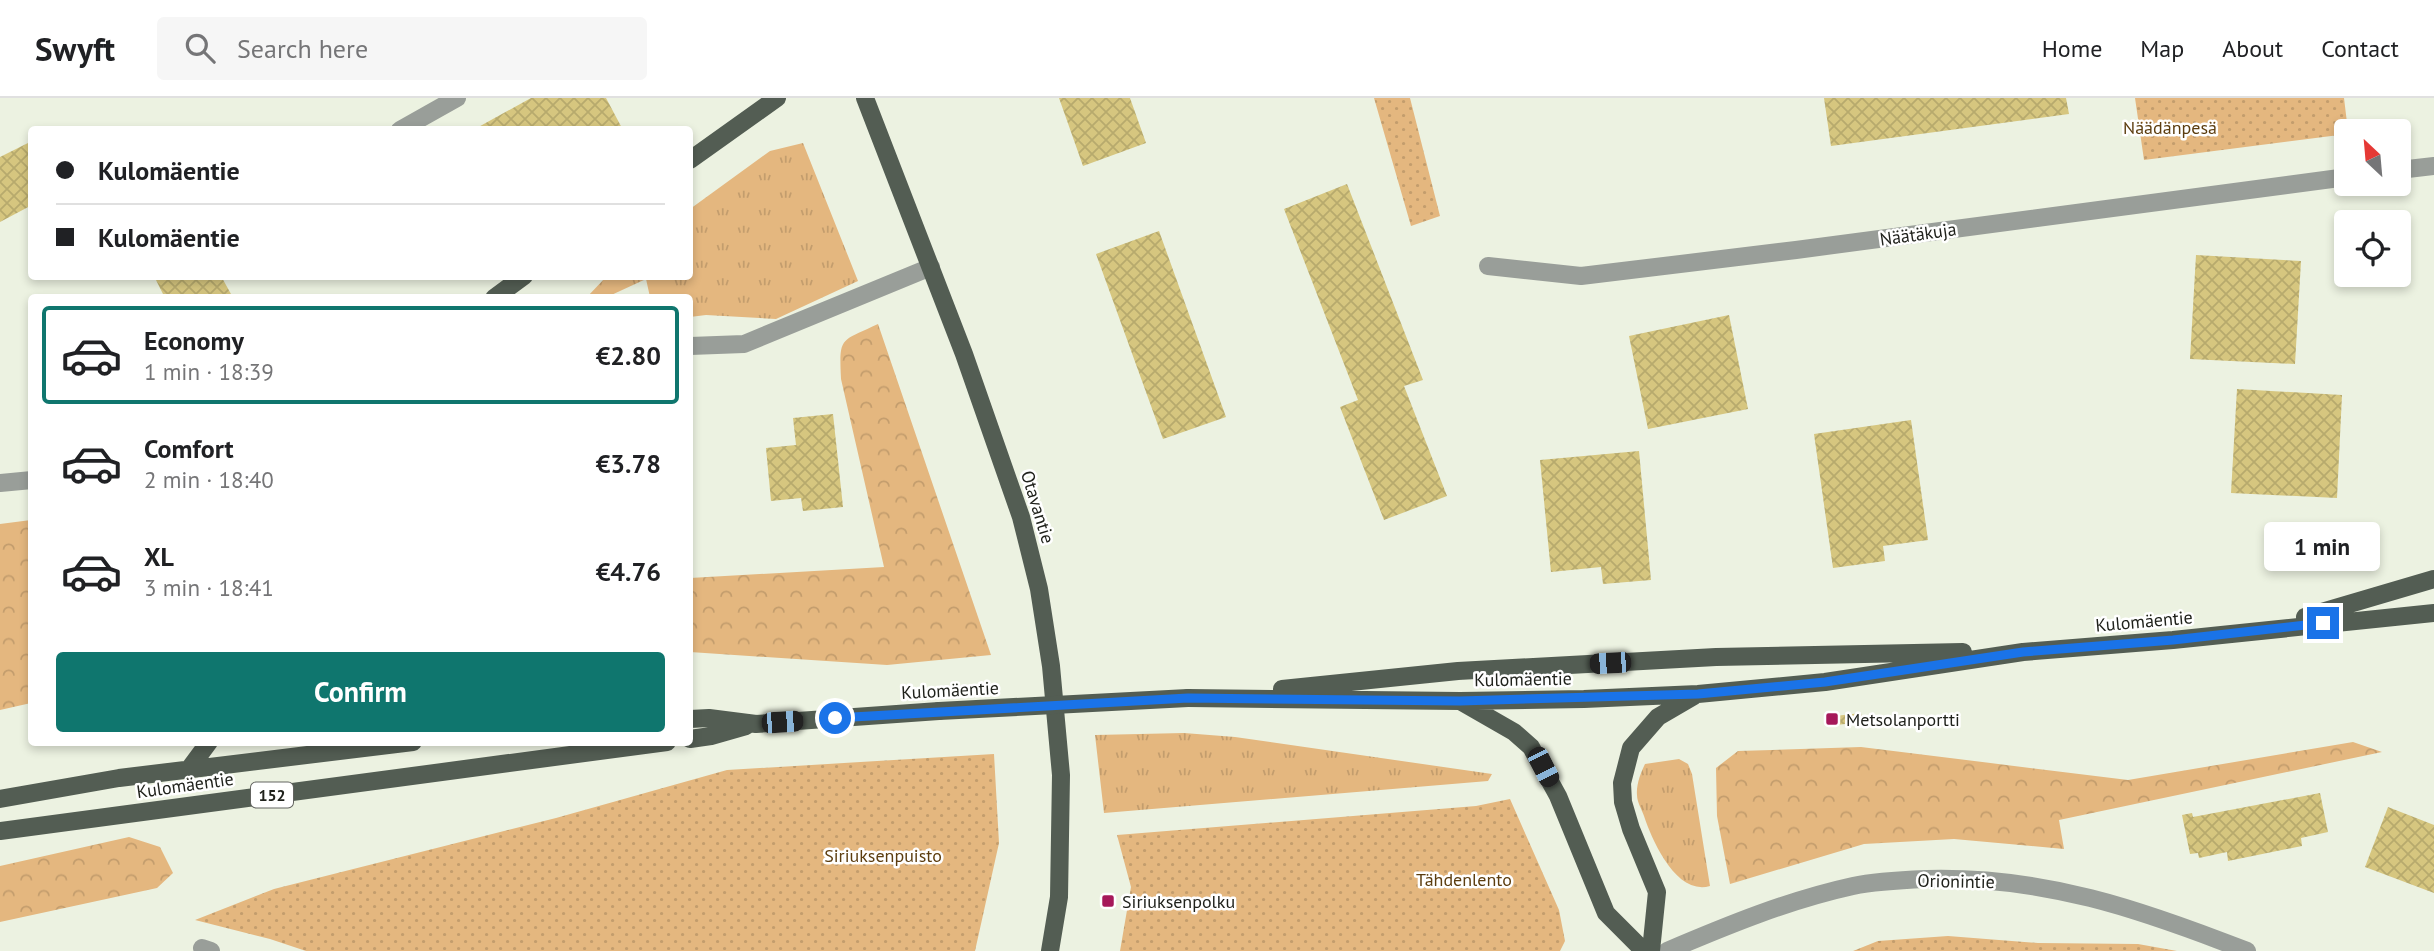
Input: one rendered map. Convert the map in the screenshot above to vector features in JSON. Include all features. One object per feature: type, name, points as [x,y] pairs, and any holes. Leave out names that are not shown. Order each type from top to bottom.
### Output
[{"type":"main road","points":[[693,158],[777,98]]},
{"type":"main road","name":"Otavantie","points":[[865,98],[931,267],[1021,517],[1039,589],[1051,666],[1061,775],[1059,897],[1050,951]]},
{"type":"main road","points":[[500,294],[519,280]]},
{"type":"main road","name":"Kulomäentie","points":[[2268,628],[2434,579]]},
{"type":"main road","name":"Kulomäentie","points":[[1188,698],[1460,701],[1698,694],[1825,682],[2023,652],[2173,640],[2268,628],[2434,613]]},
{"type":"main road","name":"Kulomäentie","points":[[693,739],[756,724],[1188,698],[1486,669],[1743,656],[2023,652]]},
{"type":"main road","points":[[1651,951],[1657,892],[1631,829],[1623,802],[1622,783],[1630,748],[1658,717],[1698,694]]},
{"type":"main road","points":[[1460,701],[1514,732],[1531,747],[1558,796],[1606,913],[1644,951]]},
{"type":"main road","name":"Kulomäentie","points":[[693,719],[709,718],[756,724]]},
{"type":"main road","points":[[189,769],[206,746]]},
{"type":"main road","name":"Kulomäentie","points":[[0,799],[119,778],[353,746]]},
{"type":"main road","name":"Kulomäentie","points":[[0,831],[637,746]]},
{"type":"street","points":[[407,126],[457,98]]},
{"type":"street","points":[[2412,169],[2434,166]]},
{"type":"street","name":"Näätäkuja","points":[[1489,265],[1581,276],[2334,179]]},
{"type":"street","points":[[693,346],[744,344],[931,267]]},
{"type":"street","points":[[0,483],[28,480]]},
{"type":"street","name":"Orionintie","points":[[1667,951],[1803,899],[1856,886],[1908,880],[1964,878],[2019,883],[2085,895],[2171,922],[2246,951]]},
{"type":"green space","points":[[1374,98],[1410,98],[1440,216],[1411,226]]},
{"type":"green space","name":"Näädänpesä","points":[[2135,98],[2344,98],[2347,119],[2334,119],[2334,136],[2144,160]]},
{"type":"green space","points":[[803,143],[858,281],[776,319],[693,317],[693,294],[649,294],[646,280],[693,280],[693,207],[770,151]]},
{"type":"green space","points":[[603,280],[644,280],[614,294],[590,294]]},
{"type":"green space","points":[[878,324],[991,655],[887,665],[693,652],[693,578],[884,567],[841,379],[842,347],[844,342]]},
{"type":"green space","points":[[28,520],[28,704],[0,710],[0,524]]},
{"type":"green space","points":[[1184,733],[1235,737],[1492,774],[1488,781],[1104,813],[1095,735]]},
{"type":"green space","points":[[2353,742],[2382,752],[2059,820],[2064,849],[1954,839],[1864,844],[1730,884],[1717,816],[1716,768],[1738,751],[1861,747],[2128,780]]},
{"type":"green space","name":"Siriuksenpuisto","points":[[994,754],[999,843],[975,951],[306,951],[195,920],[274,889],[556,818],[727,770]]},
{"type":"green space","points":[[1679,759],[1688,764],[1692,774],[1710,886],[1698,887],[1686,883],[1676,875],[1659,851],[1638,800],[1638,783],[1645,764]]},
{"type":"green space","name":"Tähdenlento","points":[[1510,799],[1559,910],[1565,941],[1560,951],[1120,951],[1131,887],[1117,835],[1476,806]]},
{"type":"green space","points":[[129,837],[160,847],[173,873],[157,888],[0,922],[0,866]]},
{"type":"green space","points":[[1948,936],[2038,943],[2138,944],[2177,951],[1853,951],[1878,941]]},
{"type":"building","points":[[531,98],[606,98],[621,126],[480,126]]},
{"type":"building","points":[[1059,98],[1130,98],[1146,143],[1083,166]]},
{"type":"building","points":[[1824,98],[2066,98],[2069,114],[1831,146]]},
{"type":"building","points":[[28,143],[28,207],[0,222],[0,157]]},
{"type":"building","points":[[1347,184],[1423,380],[1404,386],[1447,496],[1384,520],[1340,407],[1358,400],[1284,209]]},
{"type":"building","points":[[1159,231],[1226,417],[1163,439],[1096,254]]},
{"type":"building","points":[[2196,255],[2301,261],[2295,364],[2190,359]]},
{"type":"building","points":[[156,280],[223,280],[231,294],[163,294]]},
{"type":"building","points":[[1729,315],[1748,409],[1648,429],[1629,336]]},
{"type":"building","points":[[2237,389],[2342,395],[2337,498],[2231,493]]},
{"type":"building","points":[[833,414],[843,507],[803,511],[801,498],[771,501],[766,448],[796,445],[793,418]]},
{"type":"building","points":[[1911,420],[1928,540],[1883,546],[1885,561],[1833,568],[1814,434]]},
{"type":"building","points":[[1639,451],[1651,580],[1603,584],[1601,567],[1551,572],[1540,460]]},
{"type":"building","points":[[1861,713],[1863,722],[1836,725],[1835,716]]},
{"type":"building","points":[[2320,793],[2328,832],[2301,838],[2302,846],[2228,861],[2227,852],[2199,858],[2198,853],[2190,854],[2182,815],[2192,813],[2193,817]]},
{"type":"building","points":[[2388,807],[2434,825],[2434,893],[2365,867]]},
{"type":"place","name":"Metsolanportti","points":[[1832,719]]},
{"type":"place","name":"Siriuksenpolku","points":[[1108,901]]},
{"type":"route","points":[[835,718],[1188,698],[1460,701],[1698,694],[1825,682],[2023,652],[2173,640],[2323,623]]}]
